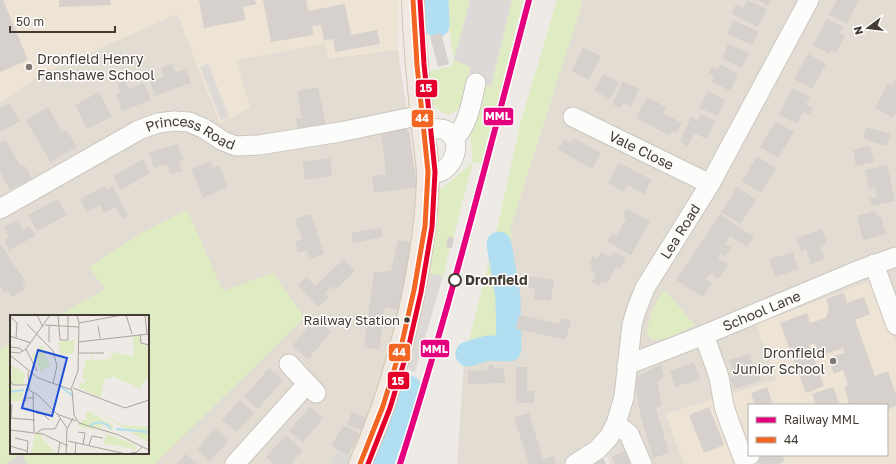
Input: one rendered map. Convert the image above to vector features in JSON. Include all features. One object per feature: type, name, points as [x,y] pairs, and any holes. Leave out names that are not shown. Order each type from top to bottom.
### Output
[{"type":"main road","points":[[360,464],[379,419],[392,381],[403,341],[416,281],[427,209],[428,176],[414,29],[413,0]]},
{"type":"street","name":"Lea Road","points":[[575,464],[597,450],[609,437],[616,424],[624,397],[632,325],[645,288],[710,184],[809,0]]},
{"type":"street","points":[[428,176],[442,171],[451,163],[455,155],[455,138],[467,122],[476,83]]},
{"type":"street","name":"Vale Close","points":[[573,117],[710,184]]},
{"type":"street","name":"Princess Road","points":[[0,208],[139,130],[158,123],[174,121],[189,122],[236,146],[259,145],[340,132],[423,122],[436,128],[446,130],[455,138]]},
{"type":"street","name":"School Lane","points":[[627,365],[704,335],[874,264],[896,257]]},
{"type":"street","points":[[874,264],[896,325]]},
{"type":"street","points":[[704,335],[719,377],[724,406],[729,421],[743,458],[748,456]]},
{"type":"street","points":[[235,464],[312,389],[289,364]]},
{"type":"street","points":[[616,424],[629,434],[642,464]]},
{"type":"shaded area","points":[[0,0],[399,0],[398,50],[417,182],[415,241],[390,353],[383,368],[371,420],[354,464],[0,464]]},
{"type":"shaded area","name":"Dronfield Henry Fanshawe School","points":[[0,0],[399,0],[398,50],[328,59],[325,44],[236,60],[250,107],[220,124],[177,14],[43,74],[0,103]]},
{"type":"shaded area","points":[[470,0],[512,0],[491,87],[468,81],[471,67],[454,60]]},
{"type":"shaded area","points":[[583,0],[896,0],[896,343],[871,282],[776,380],[666,414],[684,464],[610,464],[604,449],[564,464],[457,464],[464,360],[514,355],[511,226]]},
{"type":"shaded area","points":[[208,64],[229,117],[221,120],[200,67]]},
{"type":"shaded area","points":[[430,274],[443,276],[415,372],[402,367]]},
{"type":"shaded area","name":"Dronfield Junior School","points":[[871,281],[896,343],[896,464],[684,464],[666,414],[776,380],[756,324]]},
{"type":"shaded area","points":[[338,450],[361,460],[360,464],[330,464]]},
{"type":"shaded area","points":[[20,454],[28,464],[6,464]]},
{"type":"green space","points":[[436,0],[470,0],[455,60],[471,67],[468,85],[459,109],[456,112],[447,115],[435,106],[428,93],[427,72],[452,66],[454,60],[448,24],[437,25]]},
{"type":"green space","points":[[512,0],[523,0],[482,164],[473,162],[470,132],[483,85],[491,86]]},
{"type":"green space","points":[[557,0],[583,0],[511,226],[514,355],[464,360],[495,238],[521,121]]},
{"type":"green space","points":[[473,162],[443,276],[430,274],[439,191]]},
{"type":"green space","points":[[187,210],[223,291],[273,273],[304,318],[155,464],[28,464],[20,454],[149,454],[149,315],[60,315],[105,289],[89,267],[140,234]]},
{"type":"green space","points":[[664,289],[695,325],[672,336],[660,340],[654,340],[650,338],[647,332],[651,313]]},
{"type":"green space","points":[[10,344],[10,454],[20,454],[6,464],[0,464],[0,349]]},
{"type":"building","points":[[0,0],[3,0],[28,60],[0,72]]},
{"type":"building","points":[[59,0],[110,0],[111,5],[59,7]]},
{"type":"building","points":[[199,0],[255,0],[256,4],[243,7],[245,20],[204,28]]},
{"type":"building","points":[[263,0],[306,0],[308,11],[345,4],[351,35],[377,30],[380,44],[335,52],[333,39],[324,40],[321,25],[312,26],[314,35],[271,42]]},
{"type":"building","points":[[747,0],[767,9],[758,27],[732,14],[736,4],[743,8]]},
{"type":"building","points":[[757,0],[771,0],[768,6]]},
{"type":"building","points":[[837,0],[859,0],[847,24],[829,15]]},
{"type":"building","points":[[827,19],[843,27],[840,33],[845,36],[836,53],[831,50],[829,53],[813,45]]},
{"type":"building","points":[[733,20],[759,32],[752,45],[727,34]]},
{"type":"building","points":[[441,33],[449,64],[438,67],[430,36]]},
{"type":"building","points":[[728,44],[749,53],[742,68],[722,58]]},
{"type":"building","points":[[583,47],[601,56],[589,80],[572,71]]},
{"type":"building","points":[[808,54],[826,64],[812,89],[794,79]]},
{"type":"building","points":[[172,64],[176,72],[186,69],[191,83],[155,96],[150,82],[164,77],[161,68]]},
{"type":"building","points":[[721,65],[738,74],[730,91],[712,82],[714,76],[709,73],[712,67],[718,70]]},
{"type":"building","points":[[603,74],[619,82],[610,99],[594,91]]},
{"type":"building","points":[[896,79],[896,112],[893,118],[875,108],[888,83],[892,86]]},
{"type":"building","points":[[125,81],[128,89],[144,83],[151,100],[122,111],[116,94],[120,93],[117,84]]},
{"type":"building","points":[[623,81],[639,89],[631,107],[623,103],[621,108],[612,104]]},
{"type":"building","points":[[318,87],[326,125],[298,131],[296,119],[302,118],[297,91]]},
{"type":"building","points":[[792,88],[810,97],[806,104],[813,108],[810,115],[803,112],[797,123],[779,115]]},
{"type":"building","points":[[707,91],[725,100],[718,116],[699,108]]},
{"type":"building","points":[[99,92],[112,117],[87,129],[75,105]]},
{"type":"building","points":[[647,97],[666,107],[663,113],[682,123],[677,133],[673,131],[670,136],[636,118]]},
{"type":"building","points":[[9,103],[20,121],[0,132],[0,108]]},
{"type":"building","points":[[48,107],[62,132],[66,130],[77,147],[51,162],[26,120]]},
{"type":"building","points":[[700,114],[715,121],[707,139],[694,133],[688,146],[680,142],[691,117],[698,120]]},
{"type":"building","points":[[776,121],[794,132],[778,158],[760,147]]},
{"type":"building","points":[[866,127],[891,134],[887,146],[863,139]]},
{"type":"building","points":[[406,129],[409,133],[417,187],[374,193],[372,176],[386,174],[381,132]]},
{"type":"building","points":[[574,138],[601,153],[592,169],[558,149],[564,139],[571,143]]},
{"type":"building","points":[[6,140],[19,164],[26,167],[32,178],[10,190],[0,172],[0,143]]},
{"type":"building","points":[[178,144],[183,160],[179,162],[182,171],[170,174],[167,164],[154,168],[149,152]]},
{"type":"building","points":[[870,146],[874,162],[856,166],[853,150]]},
{"type":"building","points":[[757,156],[776,168],[761,193],[742,181]]},
{"type":"building","points":[[330,158],[332,176],[305,180],[302,162]]},
{"type":"building","points":[[143,159],[150,173],[121,190],[113,176]]},
{"type":"building","points":[[210,161],[213,168],[219,166],[228,187],[203,198],[191,169]]},
{"type":"building","points":[[619,163],[652,180],[644,194],[628,185],[624,192],[608,183]]},
{"type":"building","points":[[887,165],[895,201],[872,206],[870,198],[877,197],[875,187],[869,189],[865,170]]},
{"type":"building","points":[[105,186],[107,190],[113,187],[128,216],[122,219],[116,207],[104,213],[100,205],[87,212],[80,199]]},
{"type":"building","points":[[737,187],[756,200],[740,224],[721,212]]},
{"type":"building","points":[[58,199],[67,215],[37,231],[28,215]]},
{"type":"building","points":[[627,209],[650,221],[631,255],[607,242],[612,234],[616,236],[627,218],[623,216]]},
{"type":"building","points":[[875,211],[877,217],[881,216],[886,234],[863,240],[857,216]]},
{"type":"building","points":[[311,214],[324,254],[310,259],[307,250],[298,253],[295,242],[302,239],[295,219]]},
{"type":"building","points":[[720,214],[754,237],[747,247],[730,236],[725,244],[731,247],[725,256],[721,254],[718,258],[728,264],[718,279],[710,273],[706,279],[712,283],[703,297],[676,280]]},
{"type":"building","points":[[18,220],[23,230],[30,226],[35,236],[9,250],[4,240],[9,237],[4,227]]},
{"type":"building","points":[[381,227],[383,237],[353,243],[351,233]]},
{"type":"building","points":[[822,229],[827,243],[820,246],[825,259],[811,264],[806,249],[801,251],[796,238]]},
{"type":"building","points":[[448,237],[454,238],[452,248],[446,247]]},
{"type":"building","points":[[398,240],[413,243],[400,311],[385,307],[379,350],[364,347],[374,272],[391,271]]},
{"type":"building","points":[[0,244],[25,281],[22,283],[26,288],[12,297],[8,291],[4,293],[0,286]]},
{"type":"building","points":[[601,252],[611,257],[613,252],[626,258],[620,269],[616,267],[607,284],[602,281],[599,286],[592,282],[596,274],[591,271],[593,266],[589,264],[593,256],[597,259]]},
{"type":"building","points":[[793,252],[798,269],[775,277],[769,259]]},
{"type":"building","points":[[344,259],[355,271],[336,289],[333,286],[325,293],[329,297],[318,307],[298,285],[307,277],[315,286]]},
{"type":"building","points":[[530,276],[554,280],[551,301],[534,299],[535,289],[528,288]]},
{"type":"building","points":[[844,293],[847,303],[864,297],[870,314],[855,320],[875,376],[888,371],[896,395],[896,406],[888,410],[888,404],[844,404],[849,402],[844,387],[848,385],[843,370],[834,374],[828,358],[844,353],[843,348],[820,356],[815,343],[809,345],[824,386],[806,393],[780,323],[807,313],[810,323],[826,318],[829,307],[826,299]]},
{"type":"building","points":[[519,315],[560,324],[562,318],[571,320],[566,340],[516,329]]},
{"type":"building","points":[[319,322],[331,332],[308,359],[292,346],[309,326],[313,329]]},
{"type":"building","points":[[749,354],[755,372],[758,371],[761,380],[734,389],[730,378],[735,376],[729,360]]},
{"type":"building","points":[[694,362],[700,379],[675,387],[670,371]]},
{"type":"building","points":[[661,364],[664,378],[657,381],[662,406],[656,408],[669,453],[653,458],[640,413],[635,383],[637,377]]},
{"type":"building","points":[[494,365],[494,369],[504,368],[505,383],[468,384],[468,371],[488,370],[488,366]]},
{"type":"building","points":[[516,367],[527,367],[527,391],[534,391],[534,403],[516,403]]},
{"type":"building","points":[[269,368],[283,380],[258,409],[244,397]]},
{"type":"building","points":[[767,387],[773,404],[755,404],[751,393]]},
{"type":"building","points":[[833,387],[840,404],[816,404],[812,394]]},
{"type":"building","points":[[239,400],[254,413],[236,432],[222,420]]},
{"type":"building","points":[[310,407],[323,418],[303,443],[289,431]]},
{"type":"building","points":[[709,407],[724,445],[704,453],[689,415]]},
{"type":"building","points":[[352,412],[367,418],[362,431],[347,424]]},
{"type":"building","points":[[529,413],[543,459],[554,456],[556,464],[529,464],[514,417]]},
{"type":"building","points":[[343,425],[360,434],[348,455],[331,446]]},
{"type":"building","points":[[215,428],[229,440],[210,461],[197,449]]},
{"type":"building","points":[[286,435],[303,451],[291,464],[274,464],[266,457]]},
{"type":"building","points":[[628,449],[636,464],[615,464],[612,457]]},
{"type":"building","points":[[186,454],[198,464],[177,464]]},
{"type":"building","points":[[602,456],[606,464],[587,464]]},
{"type":"building","points":[[764,456],[782,456],[785,461],[779,464],[759,464],[756,459]]},
{"type":"waterway","points":[[436,0],[437,25]]},
{"type":"waterway","points":[[468,354],[488,348],[509,349],[508,297],[499,244]]},
{"type":"waterway","points":[[381,464],[409,388]]},
{"type":"rail line","name":"MML","points":[[400,464],[452,291],[529,0]]},
{"type":"transit line","name":"44","points":[[360,464],[383,406],[401,347],[414,290],[425,226],[428,172],[417,65],[413,0]]},
{"type":"transit line","name":"15","points":[[368,464],[390,408],[408,349],[421,292],[432,227],[435,172],[424,64],[420,0]]},
{"type":"place","name":"Dronfield Henry Fanshawe School","points":[[29,67]]},
{"type":"place","name":"Dronfield","points":[[455,280]]},
{"type":"place","name":"Railway Station","points":[[407,320]]},
{"type":"place","name":"Dronfield Junior School","points":[[833,361]]}]
